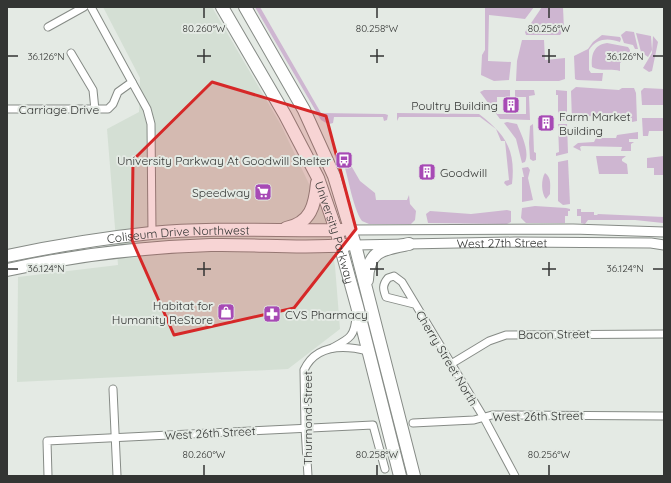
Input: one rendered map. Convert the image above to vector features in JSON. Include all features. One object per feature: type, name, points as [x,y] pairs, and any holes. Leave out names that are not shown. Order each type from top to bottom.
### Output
[{"type":"main road","name":"University Parkway","points":[[222,7],[278,102],[318,178],[336,230],[357,306],[400,476]]},
{"type":"main road","name":"University Parkway","points":[[245,7],[304,110],[334,176],[355,245],[414,476]]},
{"type":"main road","points":[[278,102],[295,93]]},
{"type":"main road","points":[[280,229],[293,226],[311,212],[316,201],[318,178]]},
{"type":"main road","name":"Coliseum Drive Northwest","points":[[7,256],[56,246],[152,233],[280,229],[350,230]]},
{"type":"main road","points":[[247,246],[248,230]]},
{"type":"main road","points":[[367,294],[368,266],[374,254],[385,249],[409,244]]},
{"type":"main road","name":"Coliseum Drive Northwest","points":[[7,270],[59,259],[134,249],[212,245],[340,246]]},
{"type":"main road","name":"West 27th Street","points":[[340,246],[355,245]]},
{"type":"street","points":[[48,27],[84,7]]},
{"type":"street","points":[[91,7],[147,109],[151,124],[152,233]]},
{"type":"street","points":[[71,53],[93,90],[95,110]]},
{"type":"street","name":"Carriage Drive","points":[[7,109],[108,109],[113,104],[118,92],[132,82]]},
{"type":"street","name":"West 27th Street","points":[[350,230],[573,229],[664,232]]},
{"type":"street","points":[[132,235],[134,249]]},
{"type":"street","name":"West 27th Street","points":[[355,245],[515,242],[651,243],[664,245]]},
{"type":"street","name":"Cherry Street North","points":[[414,304],[386,297],[383,291],[384,283],[388,278],[394,276],[402,282],[484,418],[515,476]]},
{"type":"street","name":"Thurmond Street","points":[[308,476],[304,370],[315,355],[345,340],[354,333],[357,306]]},
{"type":"street","name":"Bacon Street","points":[[451,364],[490,341],[506,335],[664,334]]},
{"type":"street","name":"Thurmond Street","points":[[329,349],[353,347],[368,351]]},
{"type":"street","points":[[113,389],[117,476]]},
{"type":"street","name":"West 26th Street","points":[[413,423],[484,418],[492,415],[664,416]]},
{"type":"street","name":"West 26th Street","points":[[48,476],[47,441],[373,425],[385,469]]},
{"type":"highlighted area","points":[[212,82],[326,116],[356,229],[294,308],[174,335],[132,240],[133,160]]},
{"type":"shaded area","points":[[103,7],[212,7],[281,125],[327,222],[335,266],[340,329],[288,369],[17,382],[18,277],[118,265],[107,129],[139,112],[140,78]]},
{"type":"shaded area","points":[[255,7],[260,7],[321,113],[385,114],[388,115],[387,120],[384,121],[383,117],[334,117],[333,123],[330,124],[321,120]]},
{"type":"shaded area","points":[[485,7],[534,7],[525,19],[489,15],[488,61],[511,62],[509,80],[494,81],[481,75],[482,55],[485,50]]},
{"type":"shaded area","points":[[542,7],[563,7],[564,30],[560,35],[526,35],[525,32]]},
{"type":"shaded area","points":[[626,31],[634,32],[638,49],[635,49],[633,45],[624,43],[621,35]]},
{"type":"shaded area","points":[[636,33],[651,36],[652,50],[648,57],[641,52]]},
{"type":"shaded area","points":[[602,35],[620,37],[621,39],[620,42],[611,40],[599,41],[589,50],[589,70],[591,73],[603,73],[602,81],[575,79],[574,56],[588,49],[593,42]]},
{"type":"shaded area","points":[[653,36],[658,42],[652,71],[649,72],[643,68],[652,53]]},
{"type":"shaded area","points":[[522,40],[544,40],[545,60],[565,58],[565,79],[559,81],[516,81],[517,61]]},
{"type":"shaded area","points":[[607,43],[628,47],[630,50],[630,55],[620,63],[620,71],[592,67],[594,51],[599,46]]},
{"type":"shaded area","points":[[576,87],[619,90],[622,88],[634,88],[636,93],[637,121],[632,122],[632,118],[586,116],[586,122],[572,121],[571,91]]},
{"type":"shaded area","points":[[644,88],[664,89],[664,105],[642,105],[641,91]]},
{"type":"shaded area","points":[[484,90],[510,90],[510,97],[497,97],[497,114],[526,114],[526,97],[515,97],[515,90],[534,90],[535,95],[529,96],[530,120],[500,119],[480,92]]},
{"type":"shaded area","points":[[556,90],[567,91],[567,121],[558,120],[558,95],[556,95]]},
{"type":"shaded area","points":[[397,113],[479,114],[496,128],[507,143],[512,161],[512,184],[507,186],[504,183],[505,181],[509,180],[505,141],[501,141],[496,129],[480,117],[399,117],[397,121]]},
{"type":"shaded area","points":[[642,118],[664,118],[664,131],[649,131],[648,136],[643,136]]},
{"type":"shaded area","points":[[507,122],[517,124],[526,148],[525,162],[522,163],[516,139],[504,123]]},
{"type":"shaded area","points":[[533,124],[534,152],[536,153],[536,160],[533,161],[530,159],[529,143],[530,126]]},
{"type":"shaded area","points":[[558,124],[567,124],[568,153],[556,156],[556,153],[559,152]]},
{"type":"shaded area","points":[[638,132],[638,139],[629,139],[629,142],[634,142],[631,144],[631,151],[621,151],[622,147],[582,146],[580,147],[581,151],[573,147],[578,143],[594,142],[596,138],[616,138],[617,135]]},
{"type":"shaded area","points":[[341,155],[345,155],[360,181],[375,193],[376,200],[407,200],[409,195],[410,204],[416,211],[415,220],[411,224],[369,224],[362,221],[355,207]]},
{"type":"shaded area","points":[[596,156],[626,156],[622,159],[622,161],[627,164],[628,174],[599,174]]},
{"type":"shaded area","points":[[664,156],[664,175],[654,175],[654,168],[647,168],[647,158]]},
{"type":"shaded area","points":[[568,160],[570,204],[563,205],[558,201],[558,162]]},
{"type":"shaded area","points":[[528,167],[530,170],[528,178],[533,200],[522,202],[522,177],[524,177],[522,168]]},
{"type":"shaded area","points":[[545,173],[550,180],[550,194],[546,199],[542,186]]},
{"type":"shaded area","points":[[535,206],[566,208],[570,209],[570,211],[568,211],[568,216],[565,216],[565,223],[526,223],[521,218],[522,208]]},
{"type":"shaded area","points":[[577,209],[581,209],[581,212],[594,212],[594,215],[664,217],[664,225],[663,223],[635,220],[588,220],[585,224],[581,223],[581,216],[577,216]]},
{"type":"shaded area","points":[[507,210],[511,211],[511,222],[507,224],[428,223],[426,214],[430,211],[471,214]]},
{"type":"place","name":"Poultry Building","points":[[511,105]]},
{"type":"place","name":"Farm Market Building","points":[[546,123]]},
{"type":"place","name":"University Parkway At Goodwill Shelter","points":[[344,160]]},
{"type":"place","name":"Goodwill","points":[[427,172]]},
{"type":"place","name":"Speedway","points":[[263,192]]},
{"type":"place","name":"Habitat for Humanity ReStore","points":[[226,312]]},
{"type":"place","name":"CVS Pharmacy","points":[[272,314]]}]
